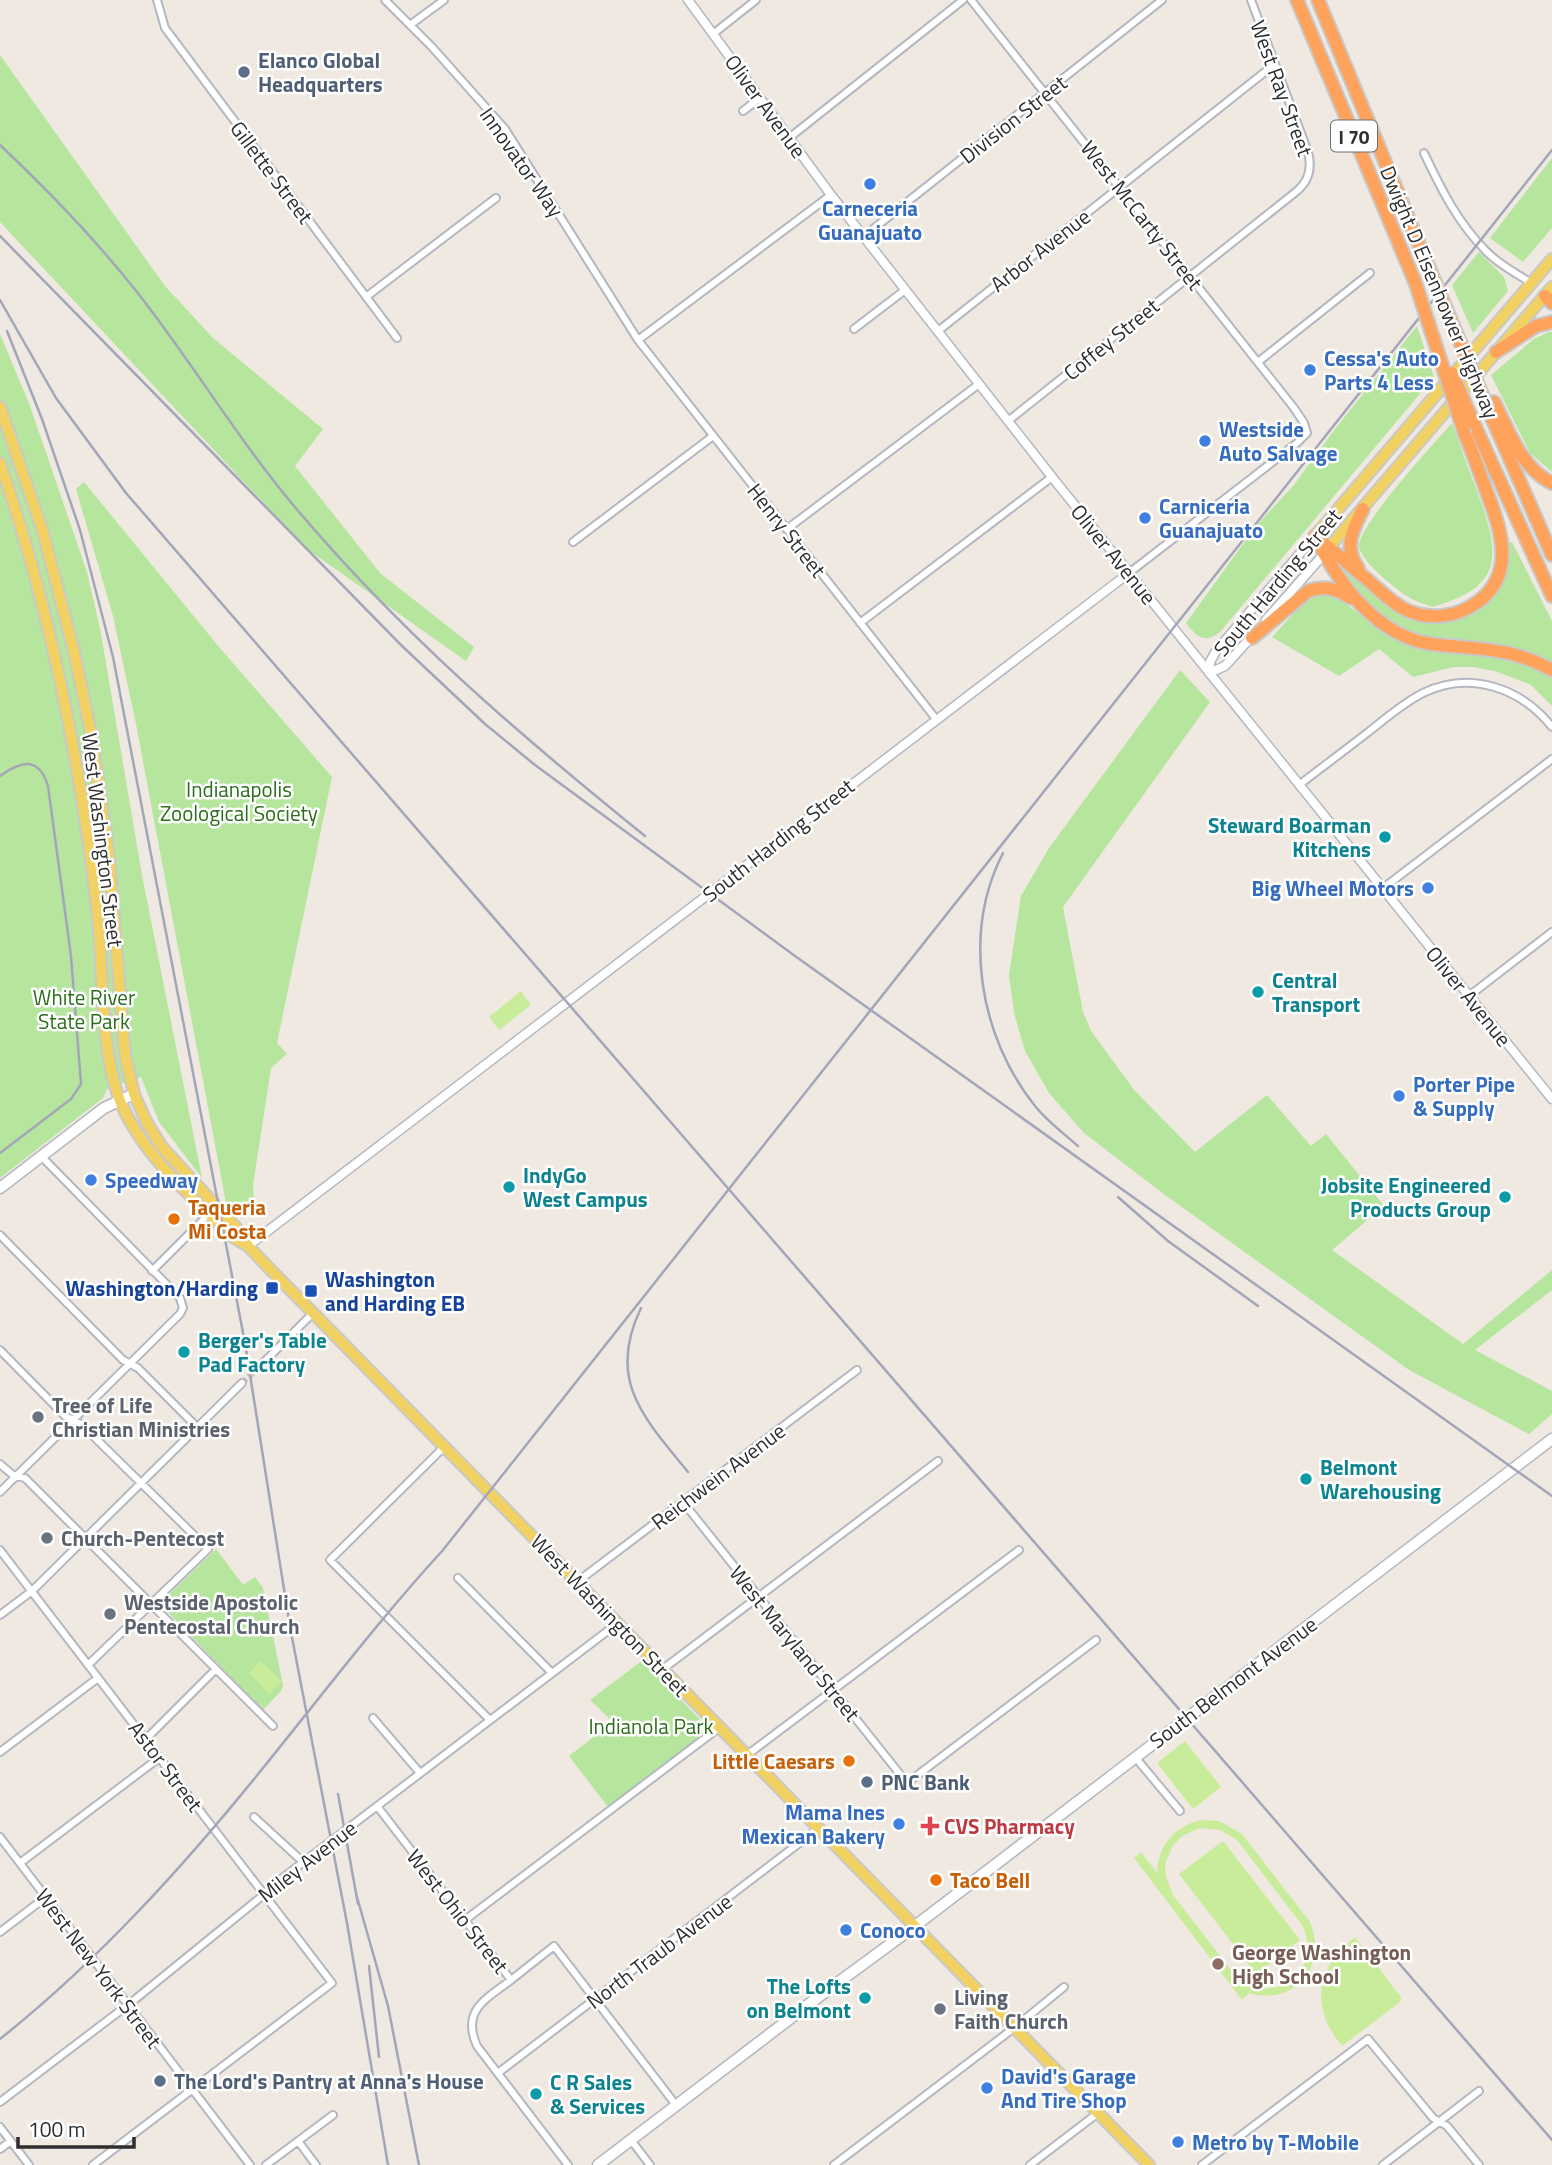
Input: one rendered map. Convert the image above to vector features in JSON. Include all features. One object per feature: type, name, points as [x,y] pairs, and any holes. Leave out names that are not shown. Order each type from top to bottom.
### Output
[{"type":"highway","name":"Dwight D Eisenhower Highway","points":[[1297,0],[1474,424],[1552,596]]},
{"type":"highway","name":"Dwight D Eisenhower Highway","points":[[1318,0],[1552,555]]},
{"type":"highway","points":[[1326,551],[1365,577],[1398,605],[1426,616],[1442,616],[1467,608],[1485,595],[1499,573],[1503,557],[1502,531],[1465,435],[1413,277]]},
{"type":"highway","points":[[1496,352],[1535,326],[1552,322]]},
{"type":"highway","points":[[1491,405],[1525,461],[1535,473],[1552,483]]},
{"type":"highway","points":[[1363,509],[1352,531],[1350,546],[1354,562],[1365,577]]},
{"type":"highway","points":[[1315,536],[1326,551],[1342,584],[1358,602],[1389,627],[1416,640],[1433,644],[1498,649],[1523,656],[1552,670]]},
{"type":"highway","points":[[1252,638],[1303,594],[1314,589],[1331,588],[1358,602]]},
{"type":"main road","name":"South Harding Street","points":[[1315,536],[1552,259]]},
{"type":"main road","points":[[1531,283],[1550,293]]},
{"type":"main road","name":"South Harding Street","points":[[1326,551],[1550,293]]},
{"type":"main road","name":"West Washington Street","points":[[0,407],[43,532],[71,639],[91,733],[109,858],[125,1055],[134,1094],[162,1147],[240,1232],[248,1246],[313,1314],[1149,2165]]},
{"type":"main road","name":"West Washington Street","points":[[0,463],[40,593],[68,720],[97,907],[110,1066],[120,1100],[130,1122],[148,1148],[209,1214],[234,1238],[248,1246]]},
{"type":"main road","points":[[0,1188],[104,1108],[134,1094]]},
{"type":"main road","name":"South Belmont Avenue","points":[[598,2165],[1552,1439]]},
{"type":"street","name":"Gillette Street","points":[[157,0],[165,28],[397,338]]},
{"type":"street","name":"Innovator Way","points":[[385,0],[505,129],[638,340]]},
{"type":"street","points":[[410,25],[444,0]]},
{"type":"street","name":"Oliver Avenue","points":[[688,0],[863,237],[1298,785],[1552,1099]]},
{"type":"street","points":[[713,34],[757,0]]},
{"type":"street","points":[[789,138],[963,0]]},
{"type":"street","name":"West McCarty Street","points":[[971,0],[1294,408],[1307,433]]},
{"type":"street","name":"Division Street","points":[[863,237],[1162,0]]},
{"type":"street","name":"West Ray Street","points":[[1251,0],[1308,152],[1308,177]]},
{"type":"street","name":"Arbor Avenue","points":[[937,331],[1275,64]]},
{"type":"street","points":[[743,111],[760,98]]},
{"type":"street","points":[[1424,153],[1450,206],[1478,243],[1491,256],[1531,283]]},
{"type":"street","name":"Coffey Street","points":[[1008,421],[1302,187],[1308,177]]},
{"type":"street","points":[[638,340],[831,195]]},
{"type":"street","points":[[366,296],[496,198]]},
{"type":"street","points":[[1258,362],[1370,273]]},
{"type":"street","points":[[854,329],[905,290]]},
{"type":"street","name":"Henry Street","points":[[638,340],[936,719]]},
{"type":"street","points":[[787,529],[979,384]]},
{"type":"street","name":"South Harding Street","points":[[248,1246],[1129,573],[1307,433]]},
{"type":"street","points":[[573,542],[713,436]]},
{"type":"street","points":[[860,623],[1052,477]]},
{"type":"street","name":"South Harding Street","points":[[1209,673],[1212,656],[1315,536]]},
{"type":"street","name":"South Harding Street","points":[[1209,673],[1225,666],[1252,638],[1326,551]]},
{"type":"street","points":[[1298,785],[1407,702],[1429,690],[1453,683],[1485,684],[1508,691],[1535,708],[1552,727]]},
{"type":"street","points":[[1382,889],[1552,759]]},
{"type":"street","points":[[1469,996],[1552,932]]},
{"type":"street","points":[[0,1492],[180,1314],[183,1305],[180,1298],[41,1157]]},
{"type":"street","points":[[152,1271],[209,1214]]},
{"type":"street","points":[[0,1235],[123,1360],[138,1368],[198,1428]]},
{"type":"street","points":[[259,1367],[313,1314]]},
{"type":"street","points":[[0,1350],[65,1416],[82,1424],[208,1549],[88,1665]]},
{"type":"street","name":"Reichwein Avenue","points":[[578,1582],[858,1370]]},
{"type":"street","points":[[0,1615],[32,1591],[243,1383]]},
{"type":"street","points":[[444,1447],[330,1560],[490,1720]]},
{"type":"street","points":[[663,1669],[938,1461]]},
{"type":"street","points":[[0,1464],[10,1473],[26,1478],[274,1726]]},
{"type":"street","name":"West Maryland Street","points":[[683,1503],[907,1783],[1096,1640]]},
{"type":"street","name":"Astor Street","points":[[0,1550],[332,1983],[192,2090]]},
{"type":"street","points":[[747,1755],[1019,1550]]},
{"type":"street","points":[[458,1577],[552,1673]]},
{"type":"street","name":"Miley Avenue","points":[[0,2102],[128,2005],[303,1862],[618,1623]]},
{"type":"street","points":[[145,1740],[216,1669]]},
{"type":"street","points":[[0,1752],[98,1678]]},
{"type":"street","points":[[373,1718],[420,1773]]},
{"type":"street","points":[[465,1920],[720,1727]]},
{"type":"street","points":[[1135,1757],[1180,1811]]},
{"type":"street","points":[[20,1863],[159,1758]]},
{"type":"street","name":"West Ohio Street","points":[[377,1806],[511,1980],[554,1946],[676,2105]]},
{"type":"street","points":[[254,1816],[303,1862]]},
{"type":"street","name":"North Traub Avenue","points":[[498,2073],[819,1828]]},
{"type":"street","name":"West New York Street","points":[[0,1837],[250,2165]]},
{"type":"street","points":[[0,1932],[46,1897]]},
{"type":"street","points":[[511,1980],[482,2001],[472,2021],[473,2036],[477,2046],[568,2165]]},
{"type":"street","points":[[834,2165],[1065,1987]]},
{"type":"street","points":[[1202,2165],[1368,2039],[1433,2118],[1447,2126],[1479,2165]]},
{"type":"street","points":[[93,2165],[192,2090]]},
{"type":"street","points":[[1383,2165],[1479,2091]]},
{"type":"street","points":[[1030,2165],[1098,2113]]},
{"type":"street","points":[[266,2165],[333,2115]]},
{"type":"street","points":[[0,2127],[29,2165]]},
{"type":"street","points":[[631,2140],[650,2165]]},
{"type":"street","points":[[0,2149],[11,2141]]},
{"type":"street","points":[[298,2141],[316,2165]]},
{"type":"green space","points":[[0,55],[165,286],[213,338],[323,429],[295,466],[380,573],[474,647],[466,661],[307,549],[0,222]]},
{"type":"green space","points":[[1552,158],[1552,228],[1523,262],[1490,238]]},
{"type":"green space","points":[[1479,252],[1504,277],[1508,291],[1473,333],[1452,285]]},
{"type":"green space","points":[[1417,326],[1434,377],[1220,632],[1209,638],[1197,635],[1186,623],[1256,526],[1293,486]]},
{"type":"green space","points":[[1552,332],[1552,472],[1530,453],[1491,375],[1534,339]]},
{"type":"green space","name":"White River State Park","points":[[0,334],[30,406],[87,572],[100,628],[142,875],[202,1178],[159,1122],[141,1077],[107,1089],[103,1098],[0,1178]]},
{"type":"green space","points":[[1452,423],[1487,520],[1492,555],[1490,569],[1483,581],[1471,591],[1432,607],[1410,598],[1387,581],[1366,560],[1359,547],[1361,537],[1383,504]]},
{"type":"green space","name":"Indianapolis Zoological Society","points":[[84,482],[219,647],[332,777],[277,1043],[287,1054],[271,1068],[253,1185],[254,1197],[252,1207],[243,1213],[226,1203],[136,724],[113,616],[76,489]]},
{"type":"green space","points":[[1512,542],[1552,621],[1552,664],[1531,653],[1507,646],[1434,640],[1404,630],[1373,607],[1337,570],[1343,567],[1376,597],[1402,615],[1430,623],[1445,621],[1464,611],[1501,581],[1509,560],[1509,543]]},
{"type":"green space","points":[[1326,593],[1404,644],[1434,651],[1504,658],[1537,669],[1552,678],[1552,706],[1531,685],[1498,672],[1474,667],[1454,667],[1413,677],[1379,649],[1339,676],[1272,637],[1307,599]]},
{"type":"green space","points":[[1180,670],[1210,702],[1063,907],[1083,1012],[1091,1031],[1135,1091],[1195,1152],[1267,1095],[1311,1146],[1326,1134],[1384,1206],[1332,1250],[1463,1344],[1552,1270],[1552,1290],[1475,1350],[1552,1391],[1552,1414],[1529,1434],[1409,1370],[1161,1192],[1084,1133],[1049,1093],[1025,1051],[1014,1013],[1009,975],[1021,896],[1049,848]]},
{"type":"green space","points":[[521,991],[531,1005],[499,1030],[489,1017]]},
{"type":"green space","points":[[216,1549],[243,1585],[255,1577],[263,1588],[283,1685],[281,1691],[263,1710],[162,1606],[165,1604],[162,1601]]},
{"type":"green space","name":"Indianola Park","points":[[643,1660],[708,1728],[708,1732],[608,1807],[569,1756],[613,1722],[590,1700]]},
{"type":"green space","points":[[261,1661],[282,1682],[269,1694],[249,1673]]},
{"type":"green space","points":[[1185,1741],[1221,1787],[1193,1809],[1157,1763]]},
{"type":"green space","points":[[1201,1820],[1219,1821],[1242,1834],[1310,1922],[1315,1953],[1311,1967],[1294,1988],[1281,1994],[1266,1996],[1249,1993],[1242,2000],[1134,1858],[1141,1852],[1157,1873],[1161,1854],[1170,1838]],"holes":[[[1200,1828],[1220,1830],[1237,1840],[1302,1925],[1307,1941],[1307,1956],[1302,1969],[1293,1979],[1281,1986],[1252,1986],[1237,1978],[1173,1895],[1166,1877],[1165,1864],[1173,1845],[1182,1836]]]},
{"type":"green space","points":[[1223,1841],[1300,1940],[1256,1974],[1179,1874]]},
{"type":"green space","points":[[1355,1937],[1401,1997],[1400,2002],[1342,2046],[1325,2017],[1322,1989],[1332,1962]]},
{"type":"tunnel","points":[[242,1383],[259,1367]]},
{"type":"railway","points":[[0,145],[71,216],[121,272],[273,480],[376,597],[461,680],[645,836]]},
{"type":"railway","points":[[0,2039],[71,1978],[171,1876],[233,1805],[373,1631],[443,1550],[1552,150]]},
{"type":"railway","points":[[0,236],[402,646],[485,724],[535,765],[795,956],[1552,1496]]},
{"type":"railway","points":[[0,300],[56,398],[126,493],[1552,2140]]},
{"type":"railway","points":[[7,331],[42,419],[80,530],[113,657],[245,1343],[290,1627],[347,1923],[388,2165]]},
{"type":"railway","points":[[0,776],[15,767],[28,764],[40,770],[48,786],[71,956],[81,1084],[71,1099],[0,1153]]},
{"type":"railway","points":[[1003,853],[990,884],[983,916],[980,950],[989,1016],[1016,1078],[1035,1106],[1078,1146]]},
{"type":"railway","points":[[1118,1197],[1168,1241],[1258,1306]]},
{"type":"railway","points":[[641,1308],[631,1334],[627,1356],[629,1377],[635,1397],[645,1415],[688,1472]]},
{"type":"railway","points":[[338,1794],[358,1904]]},
{"type":"railway","points":[[357,1897],[388,2006],[419,2165]]},
{"type":"railway","points":[[369,1966],[379,2057]]},
{"type":"place","name":"Elanco Global Headquarters","points":[[244,72]]},
{"type":"place","name":"Carneceria Guanajuato","points":[[870,184]]},
{"type":"place","name":"Cessa's Auto Parts 4 Less","points":[[1310,370]]},
{"type":"place","name":"Westside Auto Salvage","points":[[1205,441]]},
{"type":"place","name":"Carniceria Guanajuato","points":[[1145,518]]},
{"type":"place","name":"Steward Boarman Kitchens","points":[[1385,837]]},
{"type":"place","name":"Big Wheel Motors","points":[[1428,888]]},
{"type":"place","name":"Central Transport","points":[[1258,992]]},
{"type":"place","name":"Porter Pipe & Supply","points":[[1399,1096]]},
{"type":"place","name":"Speedway","points":[[91,1180]]},
{"type":"place","name":"IndyGo West Campus","points":[[509,1187]]},
{"type":"place","name":"Jobsite Engineered Products Group","points":[[1505,1197]]},
{"type":"place","name":"Taqueria Mi Costa","points":[[174,1219]]},
{"type":"place","name":"Washington/Harding","points":[[272,1288]]},
{"type":"place","name":"Washington and Harding EB","points":[[311,1291]]},
{"type":"place","name":"Berger's Table Pad Factory","points":[[184,1352]]},
{"type":"place","name":"Tree of Life Christian Ministries","points":[[38,1417]]},
{"type":"place","name":"Belmont Warehousing","points":[[1306,1479]]},
{"type":"place","name":"Church-Pentecost","points":[[47,1538]]},
{"type":"place","name":"Westside Apostolic Pentecostal Church","points":[[110,1614]]},
{"type":"place","name":"Little Caesars","points":[[849,1761]]},
{"type":"place","name":"PNC Bank","points":[[867,1782]]},
{"type":"place","name":"Mama Ines Mexican Bakery","points":[[899,1824]]},
{"type":"place","name":"CVS Pharmacy","points":[[930,1826]]},
{"type":"place","name":"Taco Bell","points":[[936,1880]]},
{"type":"place","name":"Conoco","points":[[846,1930]]},
{"type":"place","name":"George Washington High School","points":[[1218,1964]]},
{"type":"place","name":"The Lofts on Belmont","points":[[865,1998]]},
{"type":"place","name":"Living Faith Church","points":[[940,2009]]},
{"type":"place","name":"The Lord's Pantry at Anna's House","points":[[160,2081]]},
{"type":"place","name":"David's Garage And Tire Shop","points":[[987,2088]]},
{"type":"place","name":"C R Sales & Services","points":[[536,2094]]},
{"type":"place","name":"Metro by T-Mobile","points":[[1178,2142]]}]
